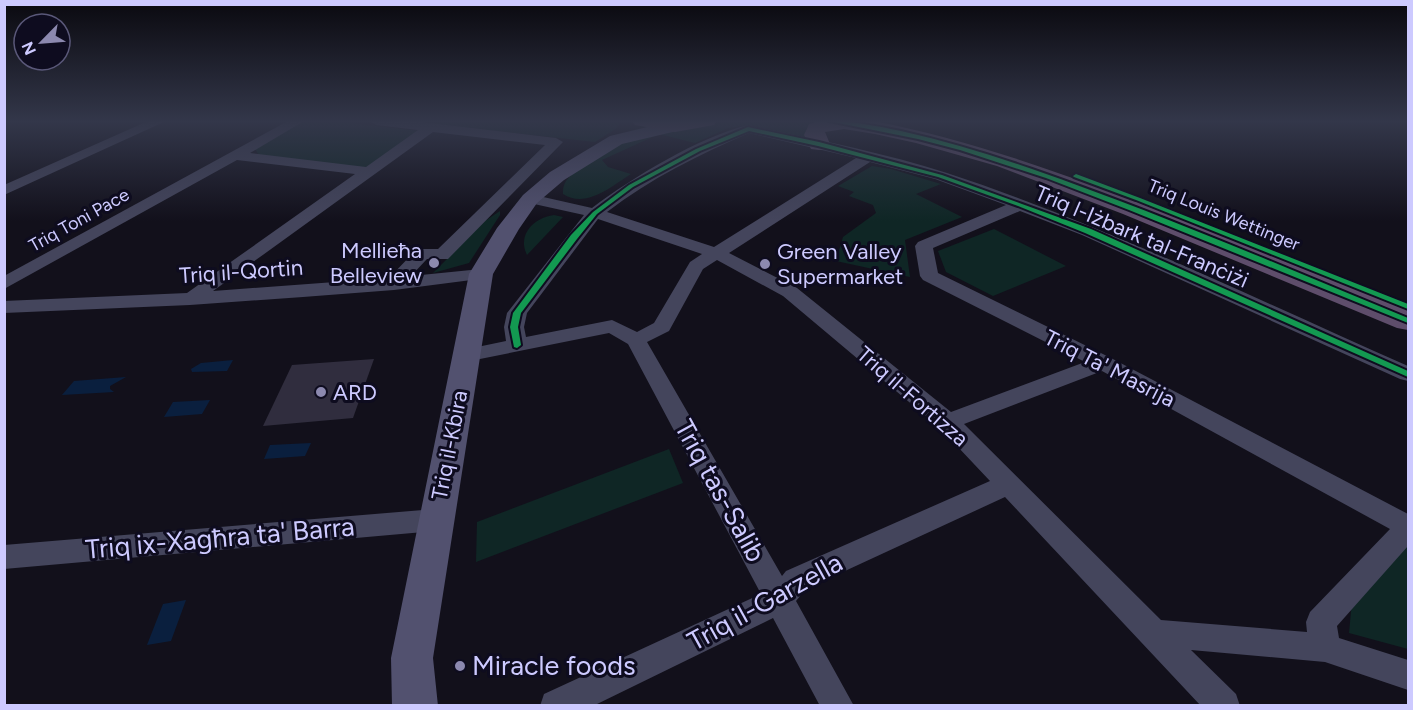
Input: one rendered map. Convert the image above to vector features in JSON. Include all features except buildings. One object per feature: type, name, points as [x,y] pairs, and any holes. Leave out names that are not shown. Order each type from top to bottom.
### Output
[{"type":"highway","name":"Triq Louis Wettinger","points":[[982,154],[1125,206],[1408,321]]},
{"type":"highway","name":"Triq Louis Wettinger","points":[[1006,154],[1138,199],[1408,307]]},
{"type":"main road","name":"Triq il-Kbira","points":[[530,199],[534,187],[582,154]]},
{"type":"main road","name":"Triq il-Kbira","points":[[415,705],[412,658],[481,274],[508,228],[530,199],[557,176],[594,154]]},
{"type":"street","points":[[8,187],[84,154]]},
{"type":"street","name":"Triq Toni Pace","points":[[4,284],[238,154]]},
{"type":"street","points":[[190,299],[391,154]]},
{"type":"street","points":[[394,284],[423,253],[442,255],[544,154]]},
{"type":"street","name":"Triq l-Iżbark tal-Franċiżi","points":[[595,213],[631,186],[690,154]]},
{"type":"street","name":"Triq l-Iżbark tal-Franċiżi","points":[[857,154],[940,176],[1088,231],[1408,374]]},
{"type":"street","points":[[235,156],[366,171]]},
{"type":"street","points":[[465,356],[612,326],[636,340],[662,327],[696,266],[868,157]]},
{"type":"street","name":"Triq il-Fortizza","points":[[530,199],[595,213],[716,253],[790,292],[948,422],[1224,705]]},
{"type":"street","name":"Triq Ta' Masrija","points":[[1020,205],[924,246],[929,276],[1102,363],[1408,527]]},
{"type":"street","points":[[517,345],[514,327],[517,313],[595,213]]},
{"type":"street","name":"Triq il-Qortin","points":[[4,307],[190,299],[394,284],[481,274]]},
{"type":"street","name":"Triq tas-Salib","points":[[636,340],[838,705]]},
{"type":"street","points":[[948,422],[1102,363]]},
{"type":"street","name":"Triq il-Garzella","points":[[556,705],[780,600],[795,580],[1008,484]]},
{"type":"street","name":"Triq ix-Xagħra ta' Barra","points":[[4,557],[435,520]]},
{"type":"street","points":[[1325,648],[1321,622],[1408,527]]},
{"type":"street","points":[[1154,633],[1325,648],[1408,675]]},
{"type":"green space","points":[[258,154],[386,154],[366,168]]},
{"type":"green space","points":[[601,154],[615,154],[602,160],[608,167],[631,174],[607,190],[590,197],[572,198],[563,194],[566,181]]},
{"type":"green space","points":[[872,166],[891,169],[941,184],[916,194],[962,217],[905,240],[910,277],[836,261],[843,237],[876,213],[873,205],[849,196],[854,192],[838,186]]},
{"type":"green space","points":[[500,211],[500,215],[469,263],[433,273],[485,221]]},
{"type":"green space","points":[[554,215],[563,217],[527,255],[524,241],[529,229],[540,220]]},
{"type":"green space","points":[[994,229],[1066,266],[993,296],[946,272],[938,251]]},
{"type":"green space","points":[[669,449],[683,483],[476,562],[477,522]]},
{"type":"green space","points":[[1404,541],[1408,544],[1408,649],[1349,633],[1352,601]]},
{"type":"water","points":[[233,360],[227,371],[192,372],[191,369],[201,363]]},
{"type":"water","points":[[126,377],[110,386],[114,392],[62,395],[74,381]]},
{"type":"water","points":[[210,400],[202,414],[164,417],[173,402]]},
{"type":"water","points":[[311,443],[305,456],[264,459],[270,445]]},
{"type":"water","points":[[186,600],[171,641],[147,645],[163,604]]},
{"type":"cycle path","points":[[517,345],[514,327],[517,313],[595,213],[631,186],[690,154]]},
{"type":"cycle path","points":[[857,154],[940,176],[1088,231],[1408,374]]},
{"type":"cycle path","points":[[981,154],[1048,176],[1132,208],[1408,321]]},
{"type":"cycle path","points":[[1076,176],[1408,307]]},
{"type":"place","name":"Mellieħa Belleview","points":[[434,263]]},
{"type":"place","name":"Green Valley Supermarket","points":[[765,264]]},
{"type":"place","name":"ARD","points":[[321,392]]},
{"type":"place","name":"Miracle foods","points":[[460,666]]}]
